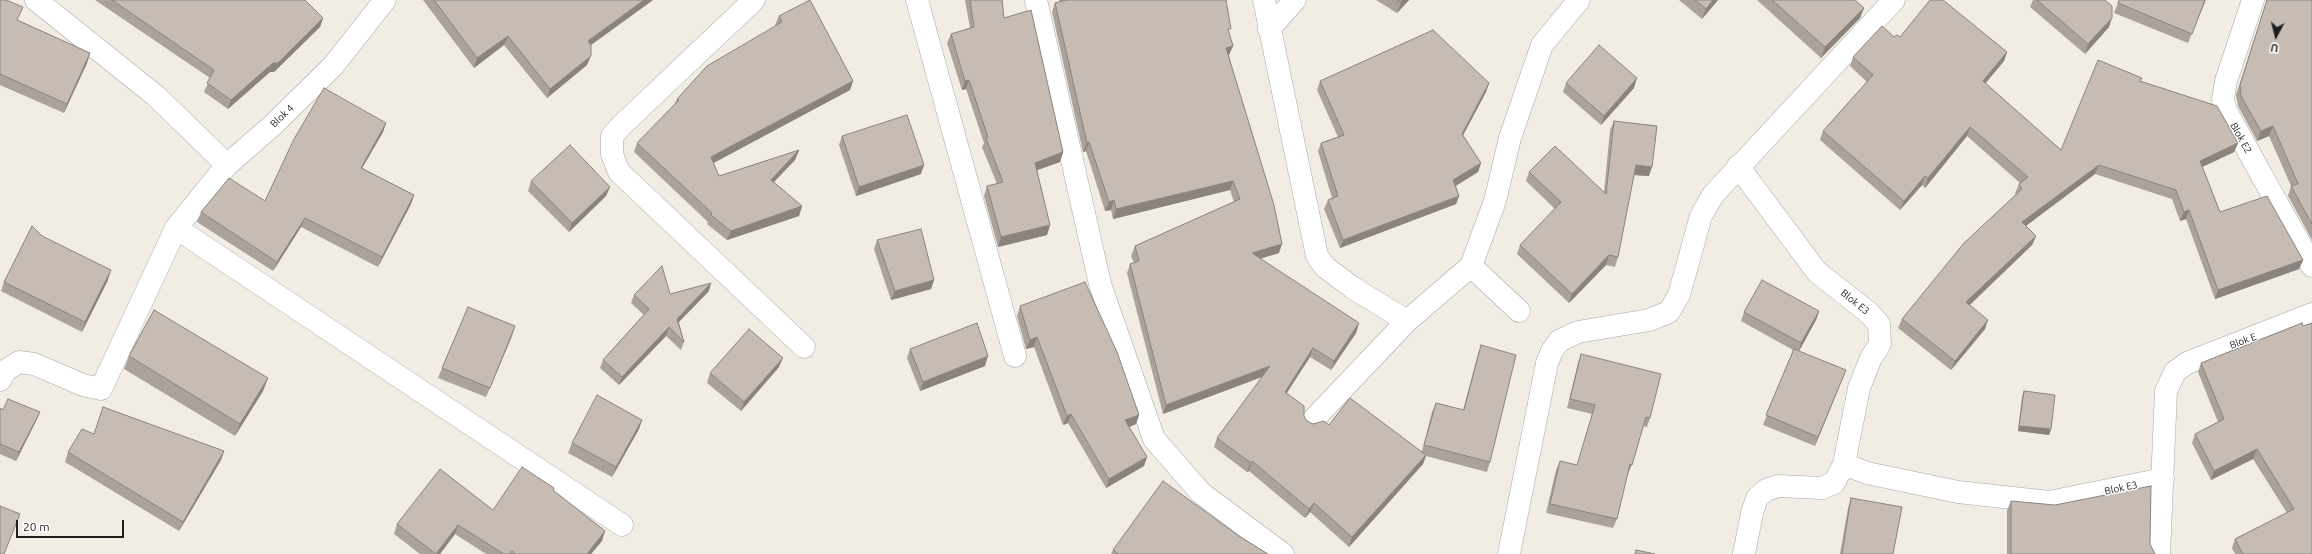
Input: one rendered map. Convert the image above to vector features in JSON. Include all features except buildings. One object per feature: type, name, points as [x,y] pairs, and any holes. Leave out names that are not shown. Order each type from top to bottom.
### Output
[{"type":"street","points":[[36,0],[156,96],[227,165]]},
{"type":"street","name":"Blok 4","points":[[0,380],[6,370],[19,362],[34,364],[84,385],[101,389],[176,228],[227,165],[274,124],[333,66],[385,0]]},
{"type":"street","points":[[754,0],[622,125],[612,136],[612,154],[619,172],[804,347]]},
{"type":"street","points":[[917,0],[1015,356]]},
{"type":"street","points":[[1036,0],[1100,284],[1154,439],[1201,493],[1283,554]]},
{"type":"street","points":[[1264,0],[1318,256],[1325,267],[1353,288],[1407,321]]},
{"type":"street","points":[[1269,29],[1294,0]]},
{"type":"street","points":[[1312,422],[1407,321],[1471,266],[1495,201],[1510,138],[1542,45],[1579,0]]},
{"type":"street","points":[[1509,554],[1547,363],[1552,351],[1559,341],[1578,332],[1649,320],[1669,312],[1679,295],[1701,216],[1713,195],[1738,166],[1894,0]]},
{"type":"street","name":"Blok E2","points":[[2253,0],[2226,80],[2223,99],[2226,111],[2312,266]]},
{"type":"street","name":"Blok E3","points":[[1738,166],[1817,272],[1869,313],[1880,324],[1880,344],[1871,358],[1859,388],[1844,464],[1834,483],[1822,488],[1778,486],[1766,490],[1757,498],[1752,513],[1744,554]]},
{"type":"street","points":[[176,228],[622,525]]},
{"type":"street","points":[[1471,266],[1519,311]]},
{"type":"street","name":"Blok E","points":[[2163,479],[2166,391],[2175,372],[2187,363],[2312,314]]},
{"type":"street","name":"Blok E3","points":[[1844,464],[1867,473],[1958,492],[2049,502],[2163,479]]},
{"type":"street","points":[[2159,554],[2163,479]]}]
